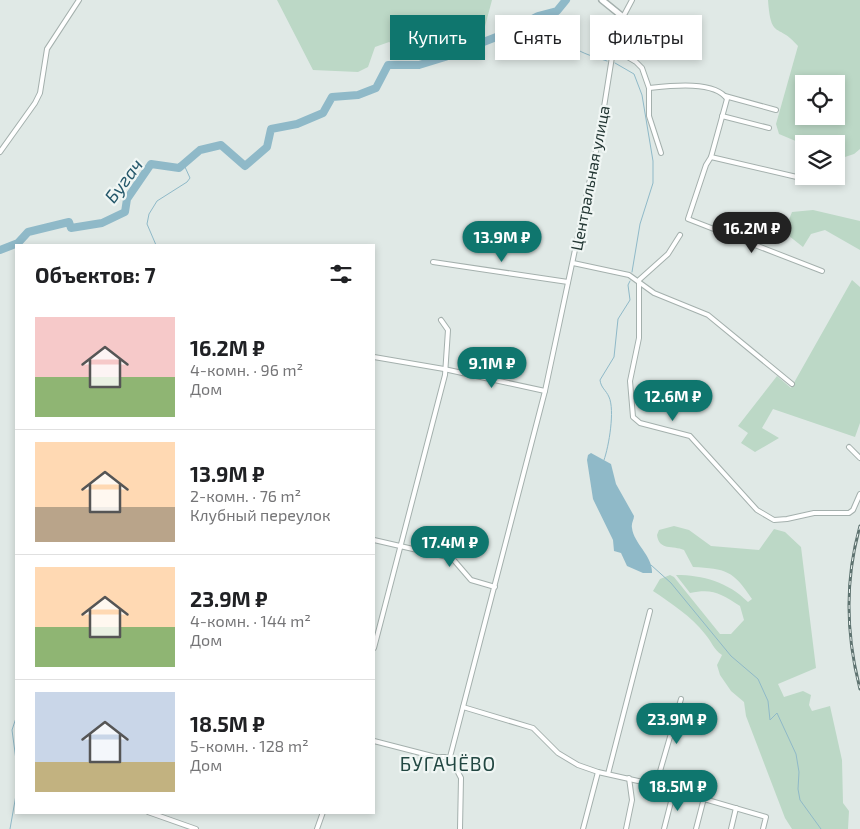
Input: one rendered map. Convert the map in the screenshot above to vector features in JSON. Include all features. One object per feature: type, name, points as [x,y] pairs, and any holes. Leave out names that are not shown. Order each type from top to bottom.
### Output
[{"type":"street","points":[[0,152],[35,104],[40,93],[47,49],[79,0]]},
{"type":"street","points":[[602,0],[621,15]]},
{"type":"street","name":"Центральная улица","points":[[624,15],[632,0]]},
{"type":"street","name":"Центральная улица","points":[[450,757],[545,391],[600,132],[611,60]]},
{"type":"street","points":[[632,60],[640,65],[649,88],[649,116],[661,153]]},
{"type":"street","points":[[649,88],[694,85],[776,110]]},
{"type":"street","points":[[725,96],[726,101],[711,158],[706,164],[688,219],[822,271]]},
{"type":"street","points":[[722,116],[769,128]]},
{"type":"street","points":[[711,158],[795,177]]},
{"type":"street","points":[[680,235],[668,254],[639,280],[639,338],[630,381],[631,410],[637,421],[690,436],[757,510],[774,520],[787,519],[814,512],[849,513],[860,494]]},
{"type":"street","points":[[433,262],[568,282]]},
{"type":"street","points":[[573,263],[629,275],[639,280],[654,293],[708,315],[792,384]]},
{"type":"street","points":[[375,644],[401,547],[444,369],[448,330],[442,320]]},
{"type":"street","points":[[375,357],[444,369],[545,391]]},
{"type":"street","points":[[850,447],[860,458]]},
{"type":"street","points":[[375,540],[452,558],[471,580],[495,587]]},
{"type":"street","points":[[608,774],[650,611]]},
{"type":"street","points":[[656,785],[680,699]]},
{"type":"street","points":[[463,707],[533,728],[564,758],[598,772],[656,785],[766,817],[763,829]]},
{"type":"street","points":[[375,742],[436,757],[450,757],[461,778],[460,829]]},
{"type":"street","points":[[583,829],[598,772]]},
{"type":"street","points":[[626,829],[632,800],[629,778]]},
{"type":"street","points":[[664,829],[674,790]]},
{"type":"street","points":[[696,829],[704,798]]},
{"type":"street","points":[[731,829],[736,808]]},
{"type":"street","points":[[154,814],[196,829]]},
{"type":"street","points":[[317,829],[322,814]]},
{"type":"green space","points":[[277,0],[492,0],[485,26],[485,15],[390,15],[390,43],[375,47],[368,67],[358,72],[313,70]]},
{"type":"green space","points":[[768,0],[860,0],[860,149],[854,154],[845,157],[845,135],[795,135],[795,141],[779,134],[776,124],[798,46],[777,29],[771,21]]},
{"type":"green space","points":[[813,210],[860,221],[860,250],[825,230],[811,234],[803,247],[784,232],[792,212]]},
{"type":"green space","points":[[852,280],[860,287],[860,423],[855,437],[773,409],[762,428],[779,438],[755,452],[741,443],[748,433],[738,426],[777,376],[791,388]]},
{"type":"green space","points":[[674,526],[689,530],[711,546],[759,550],[774,529],[785,532],[801,547],[816,668],[778,684],[784,697],[803,691],[811,695],[809,705],[812,711],[830,706],[842,760],[843,803],[849,811],[848,829],[792,829],[785,818],[746,716],[744,702],[731,691],[720,675],[717,665],[722,655],[688,616],[653,591],[660,579],[670,575],[674,577],[720,634],[731,634],[744,620],[740,606],[716,593],[705,591],[690,593],[676,575],[696,576],[715,581],[732,589],[748,602],[752,599],[739,582],[728,573],[721,570],[693,567],[684,550],[667,547],[661,543],[657,535],[659,530]]},
{"type":"water","points":[[591,453],[611,464],[616,484],[634,516],[633,534],[650,561],[652,573],[643,573],[627,566],[621,553],[614,551],[613,540],[593,499],[587,460],[588,455]]},
{"type":"waterway","name":"Бугач","points":[[15,244],[28,232],[69,222],[71,228],[102,223],[125,212],[127,199],[151,164],[179,168],[200,150],[221,145],[245,166],[267,147],[271,129],[297,124],[323,113],[332,97],[358,95],[376,88],[388,65],[419,65],[445,57],[504,34],[538,16],[557,11],[566,0]]},
{"type":"waterway","points":[[557,11],[564,33],[572,45],[577,50],[607,61]]},
{"type":"waterway","points":[[615,63],[634,74],[642,95],[653,161],[653,183],[640,224],[632,272]]},
{"type":"waterway","points":[[156,244],[147,224],[149,214],[157,201],[187,182],[190,178],[185,167],[190,160]]},
{"type":"waterway","name":"Бугач","points":[[0,250],[15,244]]},
{"type":"waterway","points":[[604,460],[608,446],[611,403],[600,380],[614,357],[618,319],[630,300],[628,285],[630,281]]},
{"type":"waterway","points":[[651,565],[671,583],[731,656],[758,679],[768,701],[770,720],[777,713],[796,754],[800,800],[821,829]]},
{"type":"waterway","points":[[15,721],[12,730],[15,752]]},
{"type":"waterway","points":[[10,829],[15,801]]},
{"type":"railway","points":[[860,526],[852,566],[849,607],[852,648],[860,689]]},
{"type":"district","name":"БУГАЧЁВО","points":[[448,764]]}]
